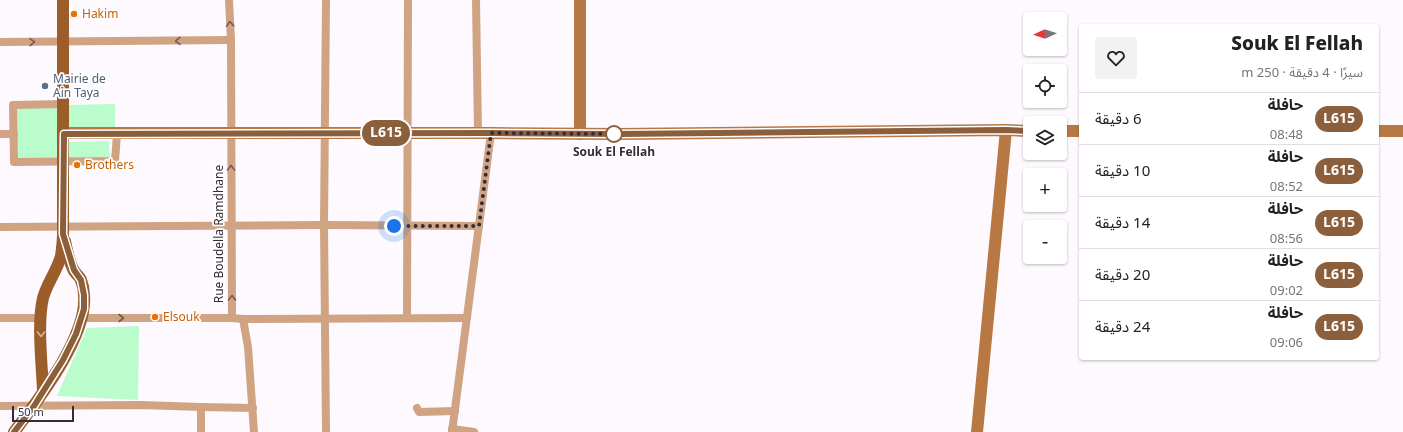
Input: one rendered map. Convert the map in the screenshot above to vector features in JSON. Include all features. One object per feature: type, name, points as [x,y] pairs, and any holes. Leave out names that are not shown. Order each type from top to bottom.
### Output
[{"type":"main road","points":[[43,391],[41,318],[43,299],[49,281],[61,256],[63,230],[63,0]]},
{"type":"main road","points":[[580,0],[580,134]]},
{"type":"main road","points":[[977,432],[1006,130]]},
{"type":"main road","points":[[1379,131],[1403,130]]},
{"type":"main road","points":[[64,134],[580,134],[1023,131]]},
{"type":"main road","points":[[1067,131],[1079,131]]},
{"type":"main road","points":[[14,432],[34,406],[63,360],[82,318],[84,309],[84,295],[81,280],[74,270],[63,230]]},
{"type":"main road","points":[[55,270],[64,268],[74,270]]},
{"type":"main road","points":[[42,353],[52,359],[63,360]]},
{"type":"street","name":"Rue Boudella Ramdhane","points":[[82,318],[232,318],[231,40],[229,0]]},
{"type":"street","points":[[326,0],[324,133],[326,432]]},
{"type":"street","points":[[407,318],[409,133],[408,0]]},
{"type":"street","points":[[476,0],[478,133]]},
{"type":"street","points":[[0,42],[231,40]]},
{"type":"street","points":[[64,104],[13,105],[14,162],[115,161],[117,134]]},
{"type":"street","points":[[474,432],[452,431],[491,133]]},
{"type":"street","points":[[0,134],[14,134]]},
{"type":"street","points":[[0,227],[63,230],[324,225],[479,226]]},
{"type":"street","points":[[0,318],[41,318]]},
{"type":"street","points":[[232,318],[467,318]]},
{"type":"street","points":[[243,319],[248,346],[254,432]]},
{"type":"street","points":[[0,406],[141,405],[253,408]]},
{"type":"street","points":[[201,407],[201,432]]},
{"type":"street","points":[[417,408],[419,412],[455,411]]},
{"type":"green space","points":[[115,104],[115,128],[67,128],[67,105]]},
{"type":"green space","points":[[57,106],[58,159],[17,160],[16,107]]},
{"type":"green space","points":[[109,141],[110,160],[66,160],[66,142]]},
{"type":"green space","points":[[139,326],[138,400],[57,396],[87,328]]},
{"type":"bus line","name":"L615","points":[[14,432],[34,406],[63,360],[76,334],[84,309],[84,295],[81,280],[74,270],[68,256],[63,234],[64,134],[618,134],[1023,131]]},
{"type":"place","name":"Hakim","points":[[74,14]]},
{"type":"place","name":"Mairie de Ain Taya","points":[[45,86]]},
{"type":"place","name":"Souk El Fellah","points":[[614,134]]},
{"type":"place","name":"Brothers","points":[[77,165]]},
{"type":"place","name":"Elsouk","points":[[155,317]]},
{"type":"route","points":[[394,226],[479,226],[491,133],[618,134],[614,134]]}]
